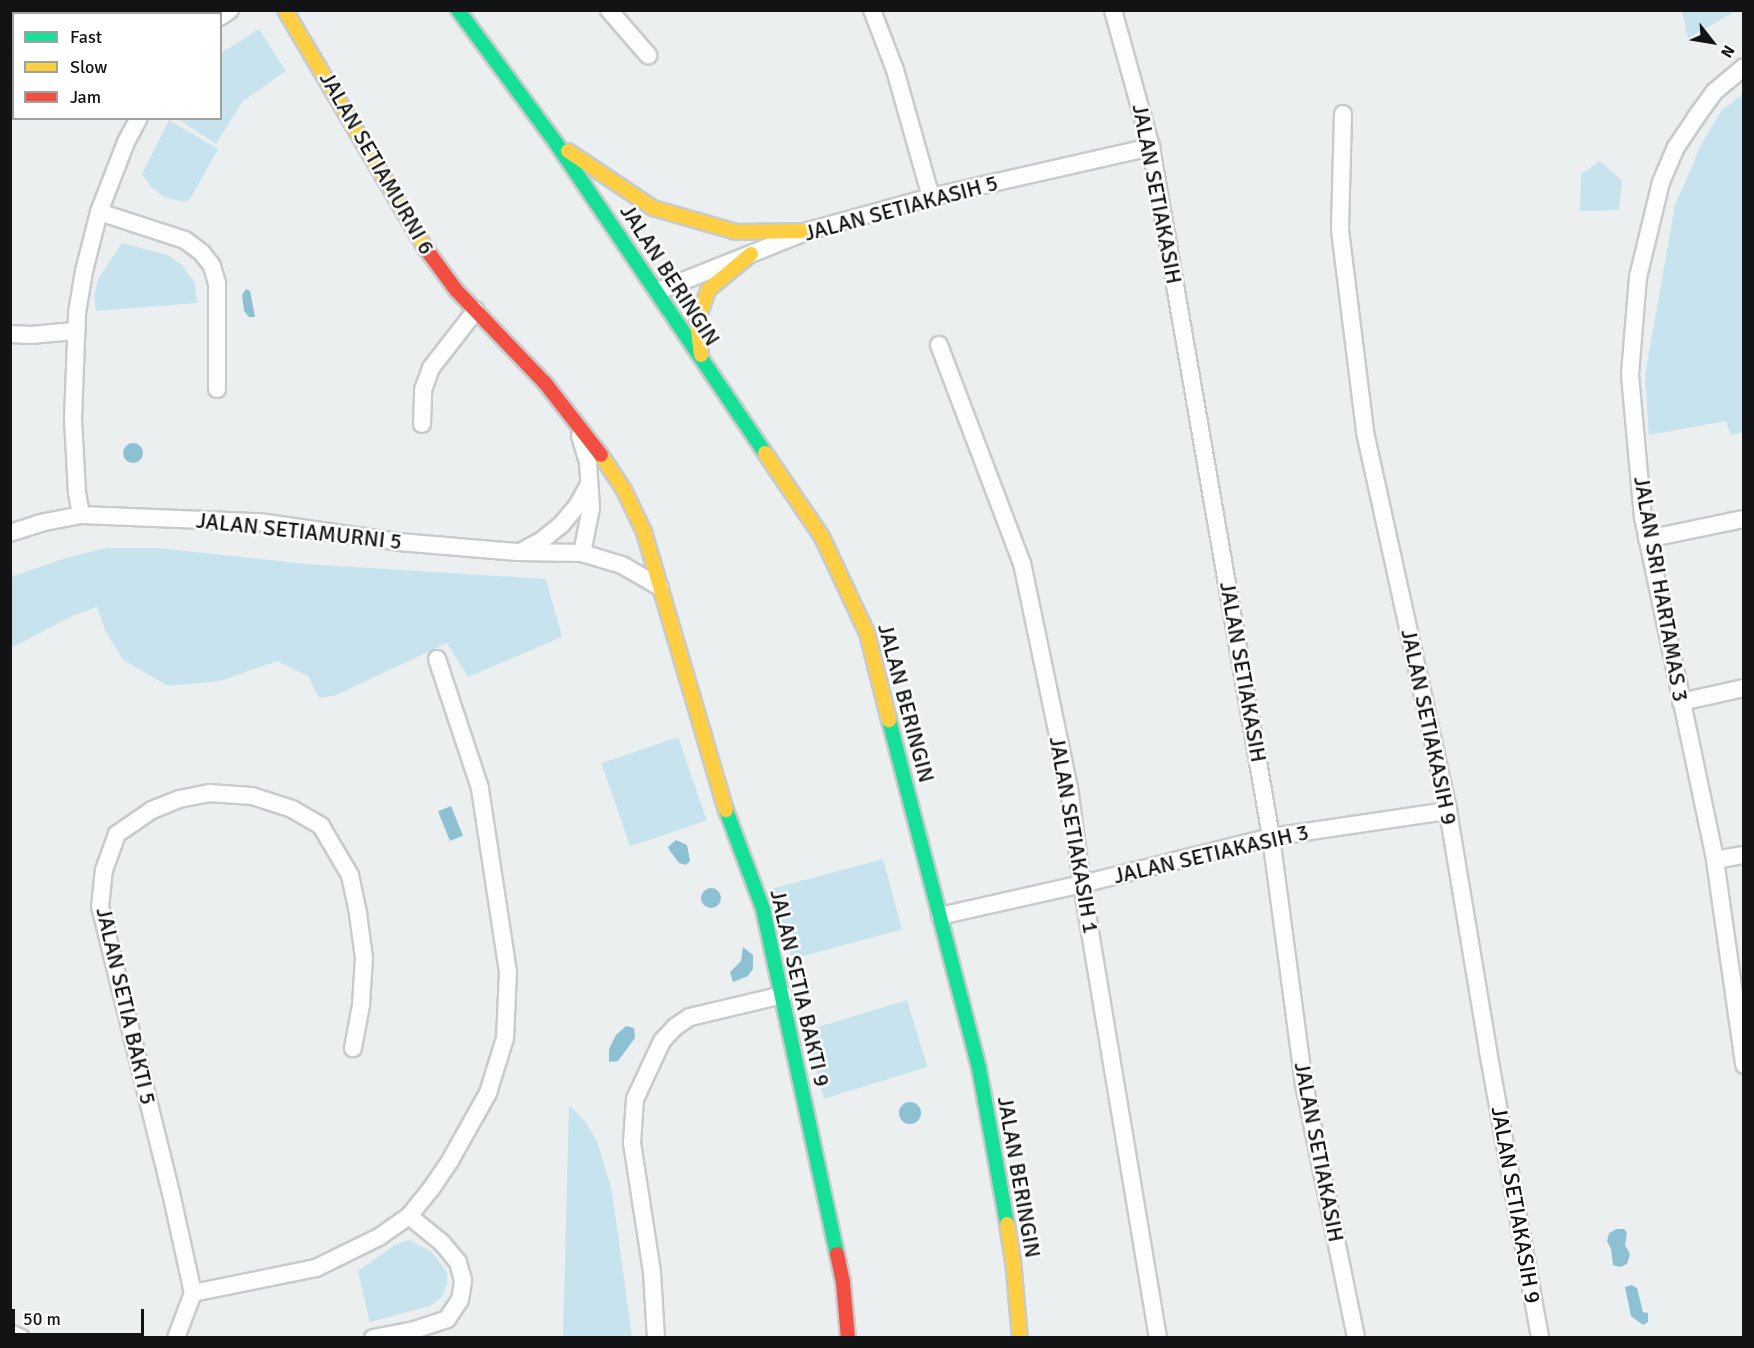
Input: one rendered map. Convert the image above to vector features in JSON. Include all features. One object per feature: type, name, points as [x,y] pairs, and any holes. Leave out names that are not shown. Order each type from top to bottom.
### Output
[{"type":"street","name":"JALAN SETIAMURNI 6","points":[[285,10],[319,63],[435,264],[545,382],[613,469],[644,532],[660,587]]},
{"type":"street","name":"JALAN BERINGIN","points":[[458,10],[556,143],[658,291],[701,361],[822,537],[867,633],[979,1068],[1013,1260],[1020,1338]]},
{"type":"street","points":[[609,10],[648,55]]},
{"type":"street","points":[[872,10],[895,70],[931,197]]},
{"type":"street","name":"JALAN SETIAKASIH","points":[[1113,10],[1151,147],[1271,837],[1304,1084],[1356,1338]]},
{"type":"street","name":"JALAN SRI HARTAMAS 3","points":[[1743,67],[1715,91],[1676,147],[1661,182],[1638,277],[1630,375],[1647,539],[1715,860],[1743,1056]]},
{"type":"street","name":"JALAN SETIAKASIH 9","points":[[1343,114],[1340,230],[1365,432],[1448,811],[1488,1051],[1540,1338]]},
{"type":"street","points":[[81,515],[77,494],[73,419],[74,331],[84,271],[99,212],[126,142],[138,120]]},
{"type":"street","points":[[556,143],[653,208],[736,232],[808,231]]},
{"type":"street","name":"JALAN SETIAKASIH 5","points":[[658,291],[808,231],[931,197],[1151,147]]},
{"type":"street","points":[[99,212],[185,240],[202,253],[212,266],[217,283],[217,389]]},
{"type":"street","points":[[701,361],[697,321],[708,290],[751,254]]},
{"type":"street","points":[[422,424],[423,390],[431,368],[476,310]]},
{"type":"street","points":[[10,334],[31,335],[74,331]]},
{"type":"street","name":"JALAN SETIAKASIH 1","points":[[939,345],[1022,563],[1068,787],[1082,884],[1158,1338]]},
{"type":"street","name":"JALAN SETIAMURNI 6","points":[[573,418],[584,444],[590,484],[591,508],[582,553]]},
{"type":"street","points":[[518,552],[541,541],[561,525],[577,506],[590,484]]},
{"type":"street","name":"JALAN SETIAMURNI 5","points":[[10,533],[40,523],[81,515],[259,522],[399,542],[518,552],[582,553],[622,565],[660,587]]},
{"type":"street","points":[[1647,539],[1743,519]]},
{"type":"street","name":"JALAN SETIA BAKTI 9","points":[[660,587],[729,820],[763,909],[843,1282],[848,1338]]},
{"type":"street","points":[[176,1338],[193,1293],[316,1268],[379,1237],[410,1216],[452,1160],[488,1093],[505,1038],[508,972],[480,788],[437,659]]},
{"type":"street","points":[[1681,702],[1743,688]]},
{"type":"street","name":"JALAN SETIA BAKTI 5","points":[[193,1293],[171,1193],[100,907],[104,870],[117,834],[152,810],[179,800],[209,793],[252,796],[292,809],[321,826],[350,875],[358,914],[363,958],[361,1005],[353,1048]]},
{"type":"street","name":"JALAN SETIAKASIH 3","points":[[940,916],[1082,884],[1271,837],[1448,811]]},
{"type":"street","points":[[1715,860],[1743,855]]},
{"type":"street","points":[[656,1338],[652,1272],[632,1143],[635,1099],[662,1041],[675,1027],[690,1017],[783,995]]},
{"type":"street","points":[[373,1338],[414,1330],[447,1319],[460,1300],[463,1280],[458,1262],[441,1242],[410,1216]]},
{"type":"street","points":[[10,1333],[21,1338]]},
{"type":"shaded area","points":[[1682,10],[1736,11],[1688,38]]},
{"type":"shaded area","points":[[259,29],[286,71],[243,101],[216,144],[180,120],[222,120],[222,52]]},
{"type":"shaded area","points":[[1743,94],[1743,432],[1731,435],[1726,421],[1649,435],[1645,375],[1675,205],[1702,143],[1721,111]]},
{"type":"shaded area","points":[[169,120],[218,149],[190,199],[184,202],[164,197],[152,188],[142,174]]},
{"type":"shaded area","points":[[1600,161],[1622,181],[1619,210],[1580,211],[1581,174]]},
{"type":"shaded area","points":[[122,243],[168,255],[182,265],[195,283],[197,303],[96,311],[94,295],[98,279]]},
{"type":"shaded area","points":[[107,548],[157,548],[307,564],[546,579],[562,637],[468,677],[447,643],[336,695],[319,698],[308,676],[277,661],[220,681],[168,686],[123,660],[105,630],[97,607],[72,616],[11,648],[11,577],[69,557]]},
{"type":"shaded area","points":[[678,737],[707,820],[630,847],[601,763]]},
{"type":"shaded area","points":[[883,859],[902,930],[792,959],[773,889]]},
{"type":"shaded area","points":[[907,1000],[927,1067],[824,1099],[804,1032]]},
{"type":"shaded area","points":[[569,1105],[585,1121],[597,1141],[612,1191],[632,1337],[563,1337]]},
{"type":"shaded area","points":[[409,1240],[431,1251],[447,1272],[447,1283],[442,1297],[430,1306],[370,1322],[358,1271],[395,1245]]},
{"type":"water","points":[[246,289],[250,291],[255,317],[249,317],[244,311],[242,295]]},
{"type":"water","points":[[129,443],[137,443],[143,449],[143,457],[137,463],[129,463],[123,457],[123,449]]},
{"type":"water","points":[[451,806],[463,836],[450,841],[438,811]]},
{"type":"water","points":[[676,840],[687,845],[690,861],[686,865],[679,863],[668,847]]},
{"type":"water","points":[[711,888],[718,891],[721,898],[718,905],[711,908],[704,905],[701,898],[704,891]]},
{"type":"water","points":[[743,947],[753,955],[753,969],[748,976],[733,982],[730,972],[741,961]]},
{"type":"water","points":[[626,1026],[634,1028],[635,1038],[618,1061],[609,1062],[609,1049],[616,1035]]},
{"type":"water","points":[[910,1102],[918,1105],[921,1113],[918,1121],[910,1124],[902,1121],[899,1113],[902,1105]]},
{"type":"water","points":[[1617,1229],[1624,1229],[1627,1233],[1625,1245],[1630,1254],[1627,1264],[1620,1267],[1613,1265],[1611,1249],[1607,1241],[1609,1233]]},
{"type":"water","points":[[1632,1285],[1637,1288],[1643,1312],[1648,1313],[1648,1322],[1643,1325],[1631,1316],[1625,1287]]},
{"type":"traffic: fast","points":[[458,10],[556,143],[765,453]]},
{"type":"traffic: fast","points":[[889,720],[979,1068],[1007,1224]]},
{"type":"traffic: fast","points":[[726,810],[763,909],[837,1254]]},
{"type":"traffic: slow","points":[[285,10],[426,249]]},
{"type":"traffic: slow","points":[[568,151],[653,208],[736,232],[808,231]]},
{"type":"traffic: slow","points":[[701,355],[697,321],[708,290],[751,254]]},
{"type":"traffic: slow","points":[[765,453],[822,537],[867,633],[889,720]]},
{"type":"traffic: slow","points":[[601,455],[624,490],[644,532],[726,810]]},
{"type":"traffic: slow","points":[[1007,1224],[1013,1260],[1020,1338]]},
{"type":"traffic: jam","points":[[426,249],[456,290],[545,383],[601,455]]},
{"type":"traffic: jam","points":[[837,1254],[843,1282],[848,1338]]}]
